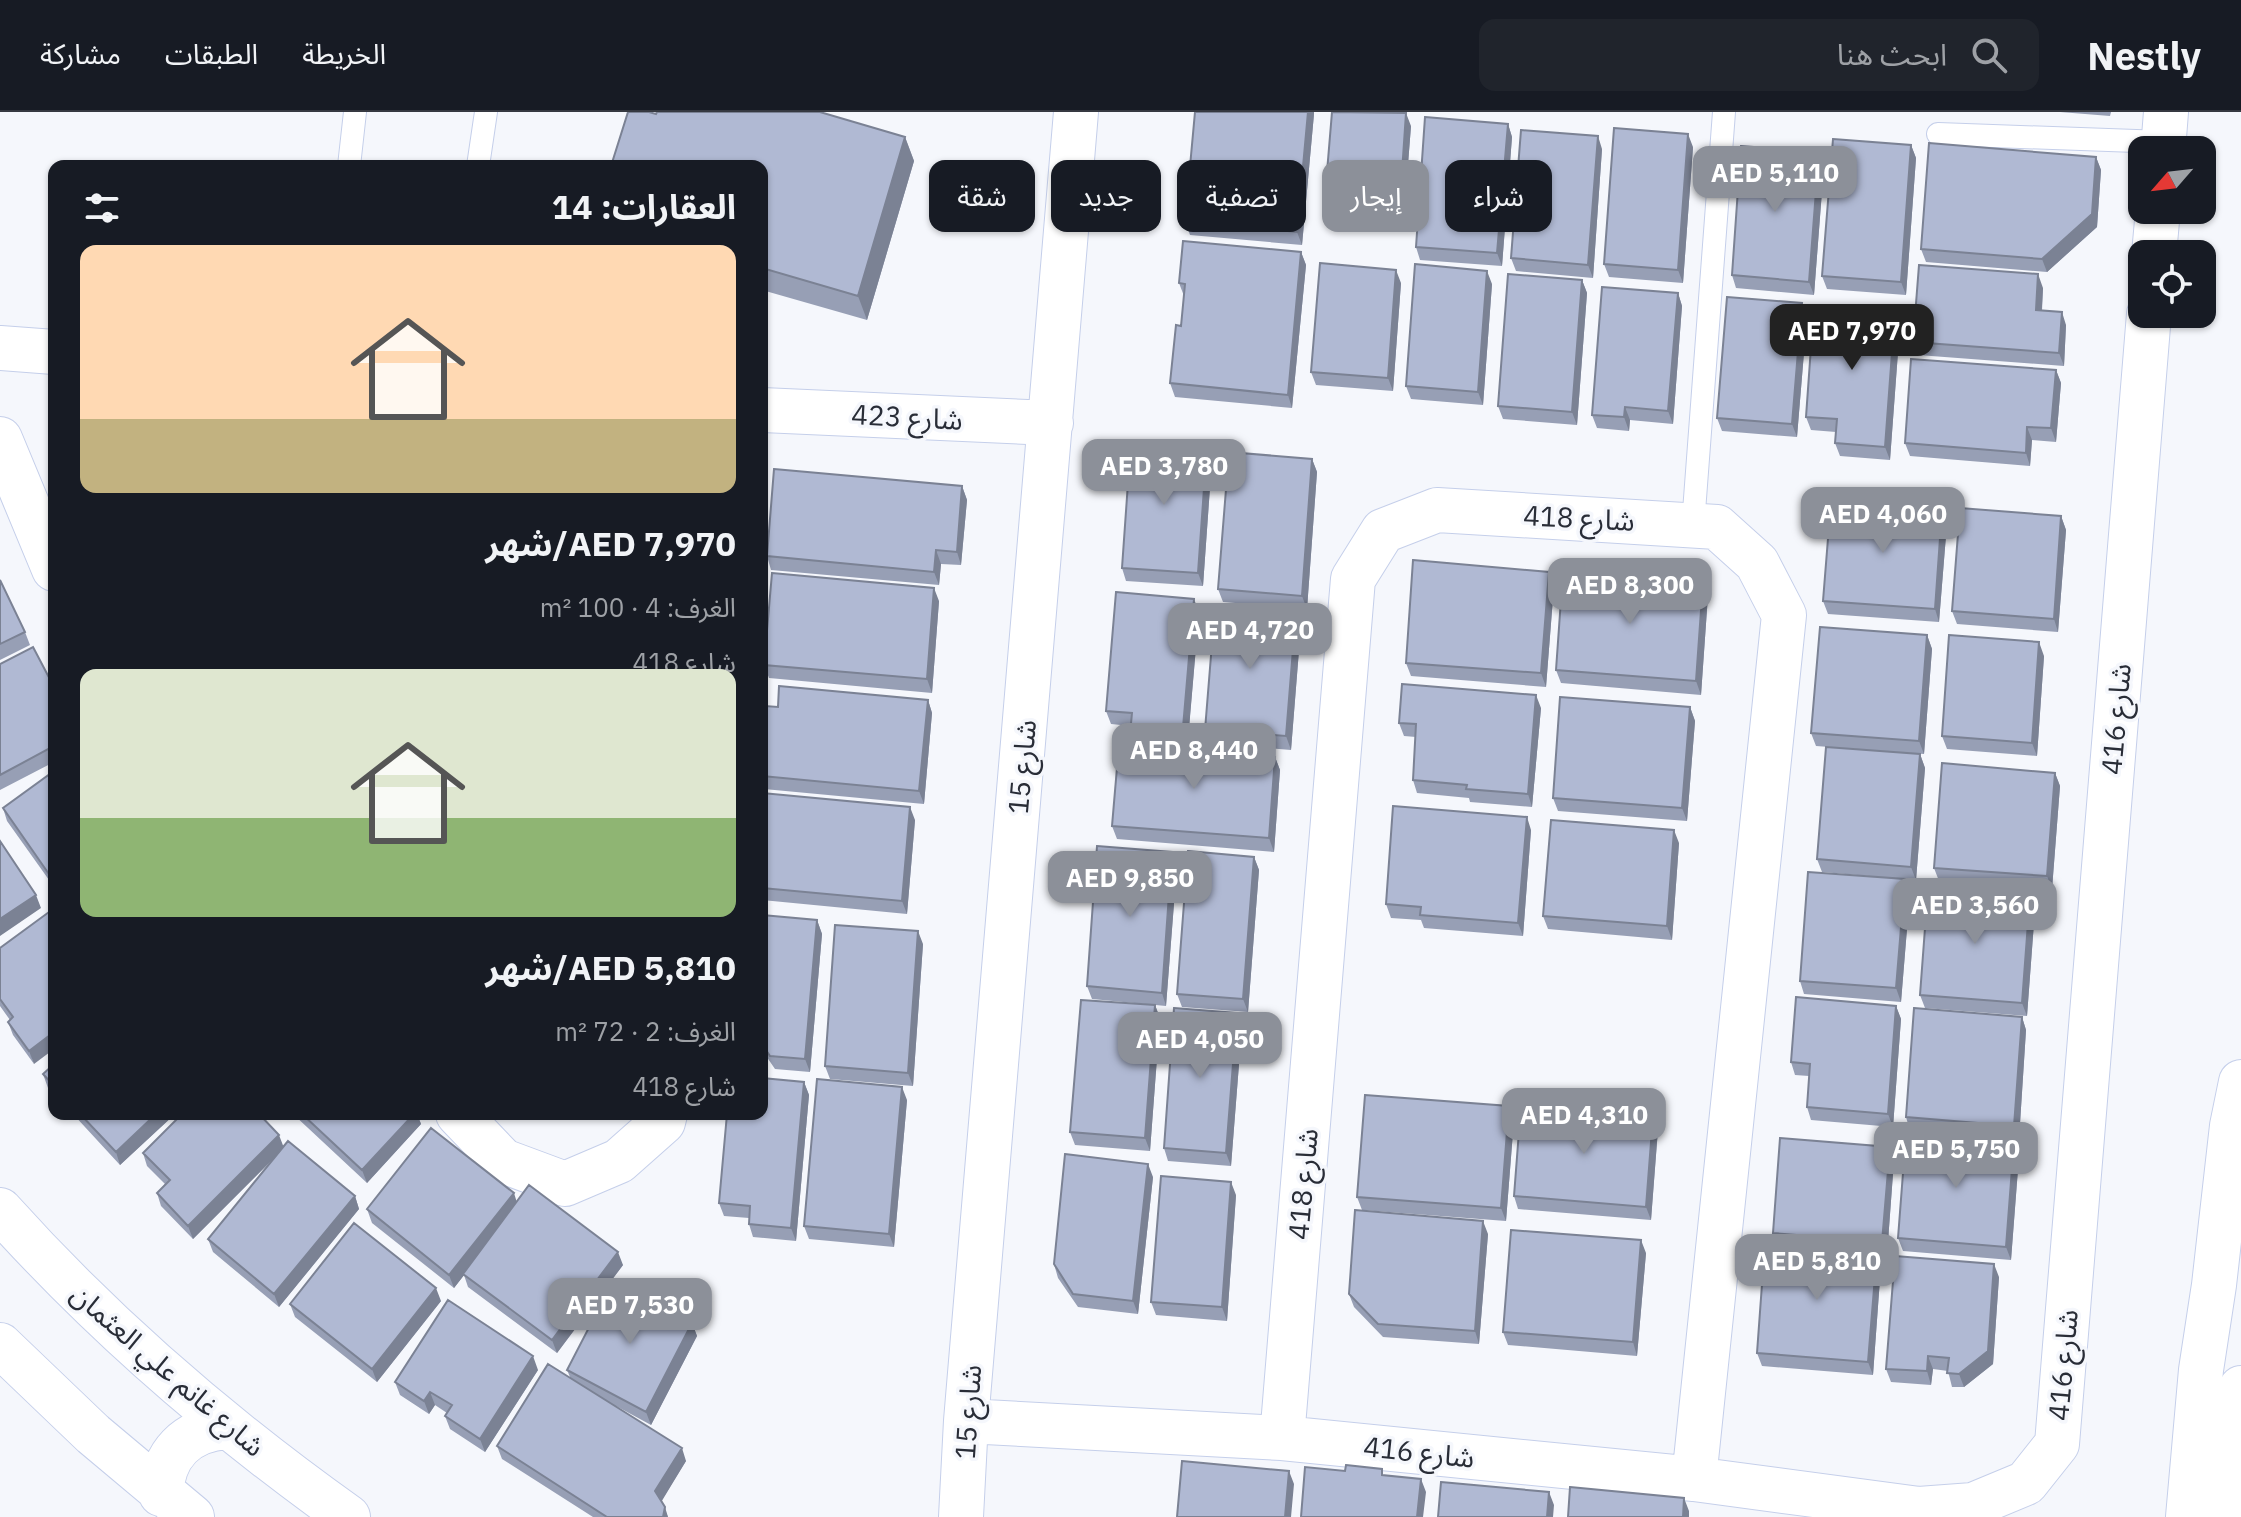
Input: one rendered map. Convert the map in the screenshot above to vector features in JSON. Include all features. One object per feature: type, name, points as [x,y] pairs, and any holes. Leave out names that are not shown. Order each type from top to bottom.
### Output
[{"type":"street","name":"شارع 15","points":[[961,1517],[966,1421],[1076,112]]},
{"type":"street","name":"شارع 416","points":[[966,1421],[1282,1438],[1694,1479],[1919,1509],[1973,1505],[2026,1483],[2057,1444],[2148,328]]},
{"type":"street","points":[[0,348],[48,352]]},
{"type":"street","name":"شارع 423","points":[[768,410],[1051,423]]},
{"type":"street","points":[[0,439],[48,555]]},
{"type":"street","name":"شارع 418","points":[[1282,1438],[1353,579],[1383,531],[1437,510],[1717,527],[1757,563],[1784,615],[1694,1479]]},
{"type":"street","points":[[2188,1517],[2201,1370],[2232,1126],[2241,1082]]},
{"type":"street","points":[[464,1120],[503,1161],[565,1184],[619,1161],[664,1120]]},
{"type":"street","name":"شارع غانم علي العثمان","points":[[0,1210],[101,1316],[226,1427],[348,1517]]},
{"type":"street","points":[[0,1345],[177,1505]]},
{"type":"street","points":[[2230,1517],[2241,1388]]},
{"type":"street","points":[[177,1505],[166,1465],[183,1441],[210,1428],[226,1427]]},
{"type":"lane","points":[[350,160],[355,112]]},
{"type":"lane","points":[[479,160],[486,112]]},
{"type":"lane","points":[[1693,525],[1724,112]]},
{"type":"lane","points":[[1938,134],[2164,135]]},
{"type":"building","points":[[628,112],[820,112],[905,137],[858,296],[768,270],[768,160],[613,160]]},
{"type":"building","points":[[1195,112],[1308,112],[1304,160],[1191,160]]},
{"type":"building","points":[[1332,112],[1406,113],[1403,160],[1328,160]]},
{"type":"building","points":[[1425,117],[1508,124],[1505,160],[1445,160],[1445,232],[1499,232],[1497,253],[1416,247],[1417,232],[1429,232],[1429,160],[1422,160]]},
{"type":"building","points":[[1614,128],[1688,134],[1678,270],[1604,264]]},
{"type":"building","points":[[1521,130],[1598,136],[1588,265],[1511,258],[1513,232],[1552,232],[1552,160],[1519,160]]},
{"type":"building","points":[[1833,139],[1911,145],[1901,282],[1822,276]]},
{"type":"building","points":[[1929,143],[2096,157],[2092,214],[2042,259],[1921,249]]},
{"type":"building","points":[[1741,146],[1819,152],[1809,282],[1732,275]]},
{"type":"building","points":[[1183,241],[1301,252],[1288,395],[1170,383],[1176,325],[1181,326],[1185,284],[1179,283]]},
{"type":"building","points":[[1320,263],[1396,270],[1388,378],[1311,372]]},
{"type":"building","points":[[1415,264],[1487,271],[1478,392],[1406,386]]},
{"type":"building","points":[[1919,265],[2038,274],[2036,310],[2062,312],[2059,353],[1913,342]]},
{"type":"building","points":[[1508,274],[1582,280],[1572,412],[1498,406]]},
{"type":"building","points":[[1602,287],[1678,293],[1668,411],[1625,407],[1624,417],[1592,415]]},
{"type":"building","points":[[1727,297],[1802,303],[1792,424],[1717,418]]},
{"type":"building","points":[[1814,305],[1895,312],[1885,447],[1835,443],[1837,419],[1806,417]]},
{"type":"building","points":[[1911,359],[2056,370],[2051,428],[2027,427],[2026,453],[1905,443]]},
{"type":"building","points":[[1131,440],[1207,446],[1198,573],[1122,568]]},
{"type":"building","points":[[1229,452],[1312,459],[1302,596],[1218,589]]},
{"type":"building","points":[[774,469],[962,486],[957,552],[936,550],[934,572],[768,556]]},
{"type":"building","points":[[1831,501],[1942,510],[1935,609],[1823,601]]},
{"type":"building","points":[[1960,508],[2061,516],[2054,619],[1952,611]]},
{"type":"building","points":[[1413,560],[1549,572],[1541,673],[1406,663]]},
{"type":"building","points":[[1563,571],[1703,582],[1696,681],[1556,670]]},
{"type":"building","points":[[772,573],[934,588],[927,679],[768,665]]},
{"type":"building","points":[[0,580],[25,632],[0,644]]},
{"type":"building","points":[[1116,592],[1194,599],[1182,739],[1130,734],[1132,713],[1106,711]]},
{"type":"building","points":[[1215,606],[1296,612],[1286,736],[1205,730]]},
{"type":"building","points":[[1820,627],[1927,635],[1919,741],[1811,733]]},
{"type":"building","points":[[1949,635],[2039,642],[2032,743],[1942,736]]},
{"type":"building","points":[[33,647],[48,676],[48,749],[0,775],[0,664]]},
{"type":"building","points":[[1402,684],[1536,695],[1528,794],[1466,789],[1467,785],[1413,780],[1416,724],[1399,723]]},
{"type":"building","points":[[779,686],[928,700],[919,791],[768,777],[768,706],[778,707]]},
{"type":"building","points":[[1560,697],[1690,707],[1682,808],[1553,798]]},
{"type":"building","points":[[1119,744],[1275,757],[1269,838],[1112,826]]},
{"type":"building","points":[[1826,747],[1920,754],[1911,867],[1817,859]]},
{"type":"building","points":[[1942,763],[2055,773],[2047,876],[1934,868]]},
{"type":"building","points":[[48,775],[48,873],[3,808]]},
{"type":"building","points":[[768,794],[910,807],[902,901],[768,889]]},
{"type":"building","points":[[1393,806],[1527,817],[1518,923],[1420,915],[1421,907],[1386,904]]},
{"type":"building","points":[[1551,820],[1674,830],[1667,926],[1543,916]]},
{"type":"building","points":[[0,841],[36,895],[0,919]]},
{"type":"building","points":[[1097,846],[1172,852],[1162,993],[1087,986]]},
{"type":"building","points":[[1188,851],[1254,857],[1243,999],[1177,994]]},
{"type":"building","points":[[1808,872],[1905,879],[1896,988],[1800,981]]},
{"type":"building","points":[[1928,888],[2030,896],[2022,1003],[1920,995]]},
{"type":"building","points":[[48,913],[48,1037],[29,1051],[8,1022],[13,1017],[0,999],[0,948]]},
{"type":"building","points":[[768,916],[817,920],[805,1059],[770,1056]]},
{"type":"building","points":[[835,925],[918,931],[908,1073],[825,1066]]},
{"type":"building","points":[[1796,997],[1896,1006],[1888,1114],[1807,1107],[1810,1064],[1791,1062]]},
{"type":"building","points":[[1081,1000],[1155,1005],[1145,1138],[1070,1132]]},
{"type":"building","points":[[1174,1008],[1237,1013],[1226,1153],[1164,1148]]},
{"type":"building","points":[[1914,1008],[2022,1017],[2014,1126],[1906,1117]]},
{"type":"building","points":[[768,1079],[804,1082],[791,1228],[749,1224],[750,1206],[719,1203],[726,1120],[768,1120]]},
{"type":"building","points":[[817,1079],[902,1087],[889,1234],[804,1226]]},
{"type":"building","points":[[1365,1095],[1509,1106],[1501,1208],[1357,1197]]},
{"type":"building","points":[[1521,1105],[1653,1116],[1646,1207],[1514,1196]]},
{"type":"building","points":[[86,1120],[150,1120],[116,1152]]},
{"type":"building","points":[[176,1120],[265,1120],[279,1135],[188,1226],[157,1193],[170,1180],[143,1153]]},
{"type":"building","points":[[308,1120],[408,1120],[362,1170]]},
{"type":"building","points":[[431,1128],[514,1193],[449,1275],[367,1209]]},
{"type":"building","points":[[1906,1134],[2014,1142],[2006,1247],[1898,1238]]},
{"type":"building","points":[[1780,1138],[1890,1147],[1882,1242],[1773,1233]]},
{"type":"building","points":[[288,1141],[355,1196],[274,1294],[208,1239]]},
{"type":"building","points":[[1065,1154],[1148,1164],[1133,1301],[1073,1294],[1054,1264]]},
{"type":"building","points":[[1161,1176],[1231,1182],[1222,1307],[1151,1302]]},
{"type":"building","points":[[529,1185],[618,1252],[552,1340],[463,1274]]},
{"type":"building","points":[[1355,1210],[1483,1221],[1475,1331],[1378,1324],[1349,1294]]},
{"type":"building","points":[[354,1223],[436,1288],[372,1369],[290,1304]]},
{"type":"building","points":[[1511,1230],[1641,1240],[1633,1342],[1503,1332]]},
{"type":"building","points":[[1765,1243],[1877,1252],[1868,1362],[1757,1353]]},
{"type":"building","points":[[1895,1256],[1994,1264],[1988,1351],[1959,1374],[1947,1373],[1949,1358],[1928,1356],[1927,1371],[1886,1369]]},
{"type":"building","points":[[613,1281],[692,1323],[646,1412],[567,1370]]},
{"type":"building","points":[[448,1300],[533,1356],[480,1439],[445,1416],[452,1405],[430,1392],[424,1401],[395,1382]]},
{"type":"building","points":[[548,1364],[682,1448],[655,1491],[665,1507],[663,1517],[607,1517],[497,1446]]},
{"type":"building","points":[[1182,1461],[1289,1471],[1285,1517],[1177,1517]]},
{"type":"building","points":[[1346,1465],[1382,1469],[1382,1475],[1421,1479],[1417,1517],[1301,1517],[1305,1467],[1345,1471]]},
{"type":"building","points":[[1441,1482],[1549,1492],[1547,1517],[1438,1517]]},
{"type":"building","points":[[1570,1487],[1684,1498],[1683,1517],[1568,1517]]}]
